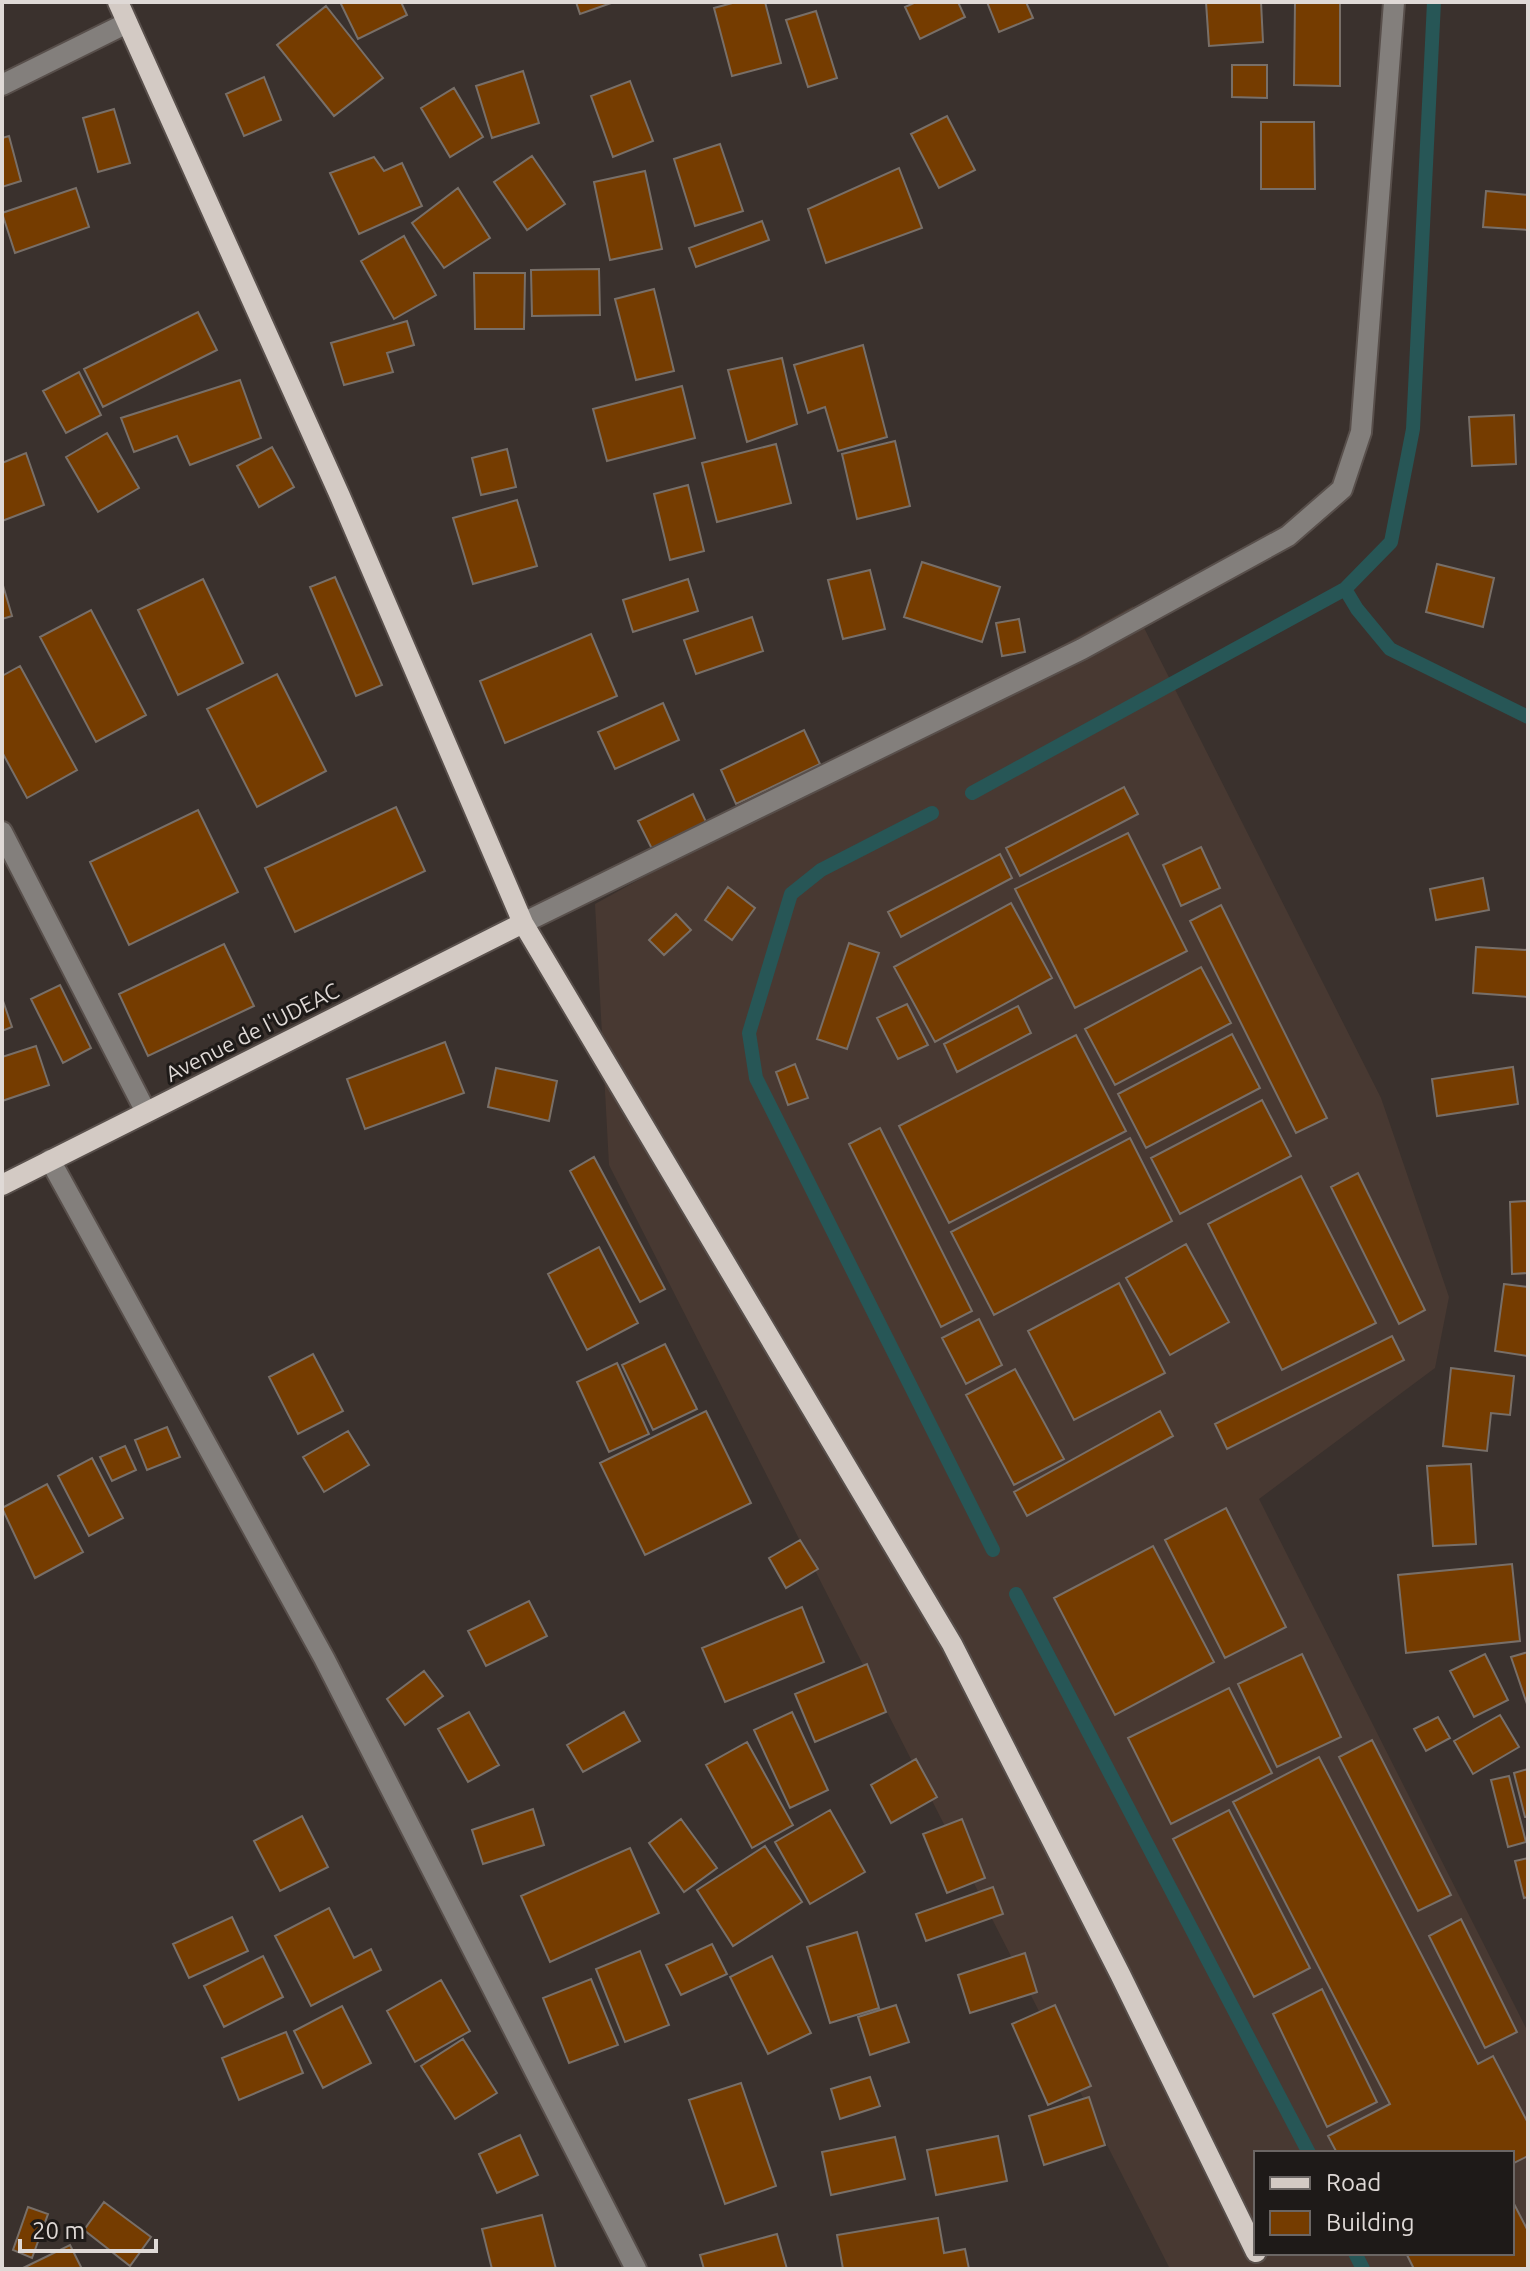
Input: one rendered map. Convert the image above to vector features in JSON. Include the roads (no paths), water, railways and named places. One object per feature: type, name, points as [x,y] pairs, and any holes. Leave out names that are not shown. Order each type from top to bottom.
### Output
[{"type":"main road","points":[[118,2],[340,496],[523,923],[952,1644],[1120,1974],[1254,2248]]},
{"type":"main road","name":"Avenue de I'UDEAC","points":[[2,1185],[523,923]]},
{"type":"street","points":[[523,923],[1082,649],[1288,536],[1342,489],[1361,432],[1394,2]]},
{"type":"street","points":[[2,85],[127,23]]},
{"type":"street","points":[[2,832],[146,1112]]},
{"type":"street","points":[[50,1160],[324,1658],[636,2269]]},
{"type":"waterway","points":[[972,793],[1345,589],[1391,542],[1413,429],[1434,2]]},
{"type":"waterway","points":[[1345,589],[1390,649],[1528,717]]},
{"type":"waterway","points":[[932,813],[821,870],[791,894],[749,1033],[756,1078],[993,1550]]},
{"type":"waterway","points":[[1016,1594],[1308,2151]]},
{"type":"waterway","points":[[1356,2255],[1363,2269]]}]
